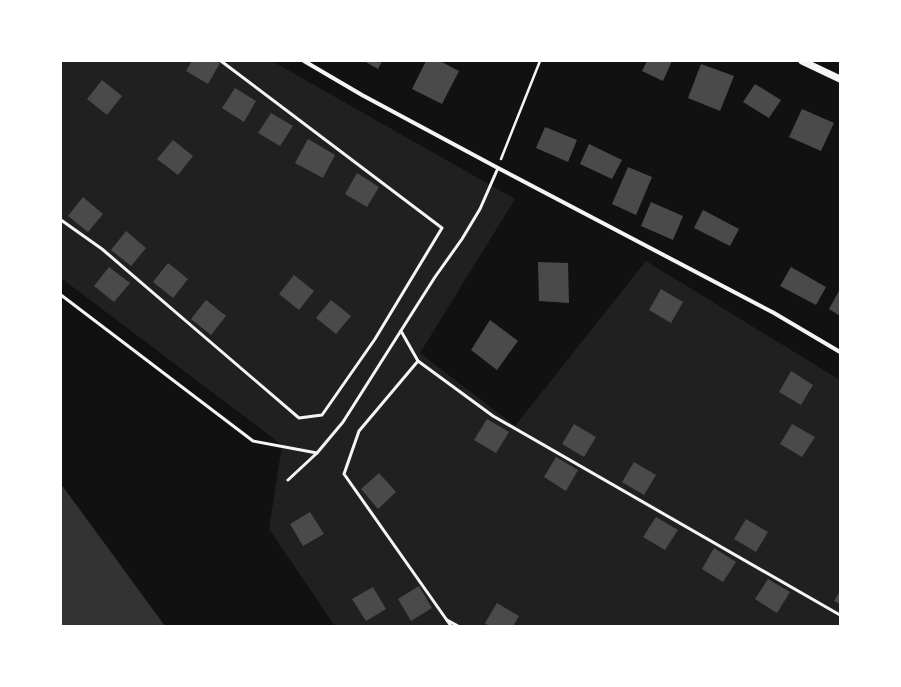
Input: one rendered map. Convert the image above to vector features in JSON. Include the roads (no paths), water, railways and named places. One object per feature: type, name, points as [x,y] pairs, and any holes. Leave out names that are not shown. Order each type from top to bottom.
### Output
[{"type":"street","points":[[304,61],[498,168],[774,313],[840,352]]},
{"type":"street","points":[[802,61],[840,79]]},
{"type":"lane","points":[[61,220],[102,249],[299,418],[322,415],[376,340],[442,228],[221,61]]},
{"type":"lane","points":[[288,480],[317,453],[343,422],[434,277],[462,239],[480,209],[498,168]]},
{"type":"lane","points":[[61,295],[253,441],[317,453]]},
{"type":"lane","points":[[401,331],[418,361],[493,416],[840,615]]},
{"type":"lane","points":[[418,361],[359,431],[344,474],[450,626]]},
{"type":"lane","points":[[446,620],[458,626]]}]
